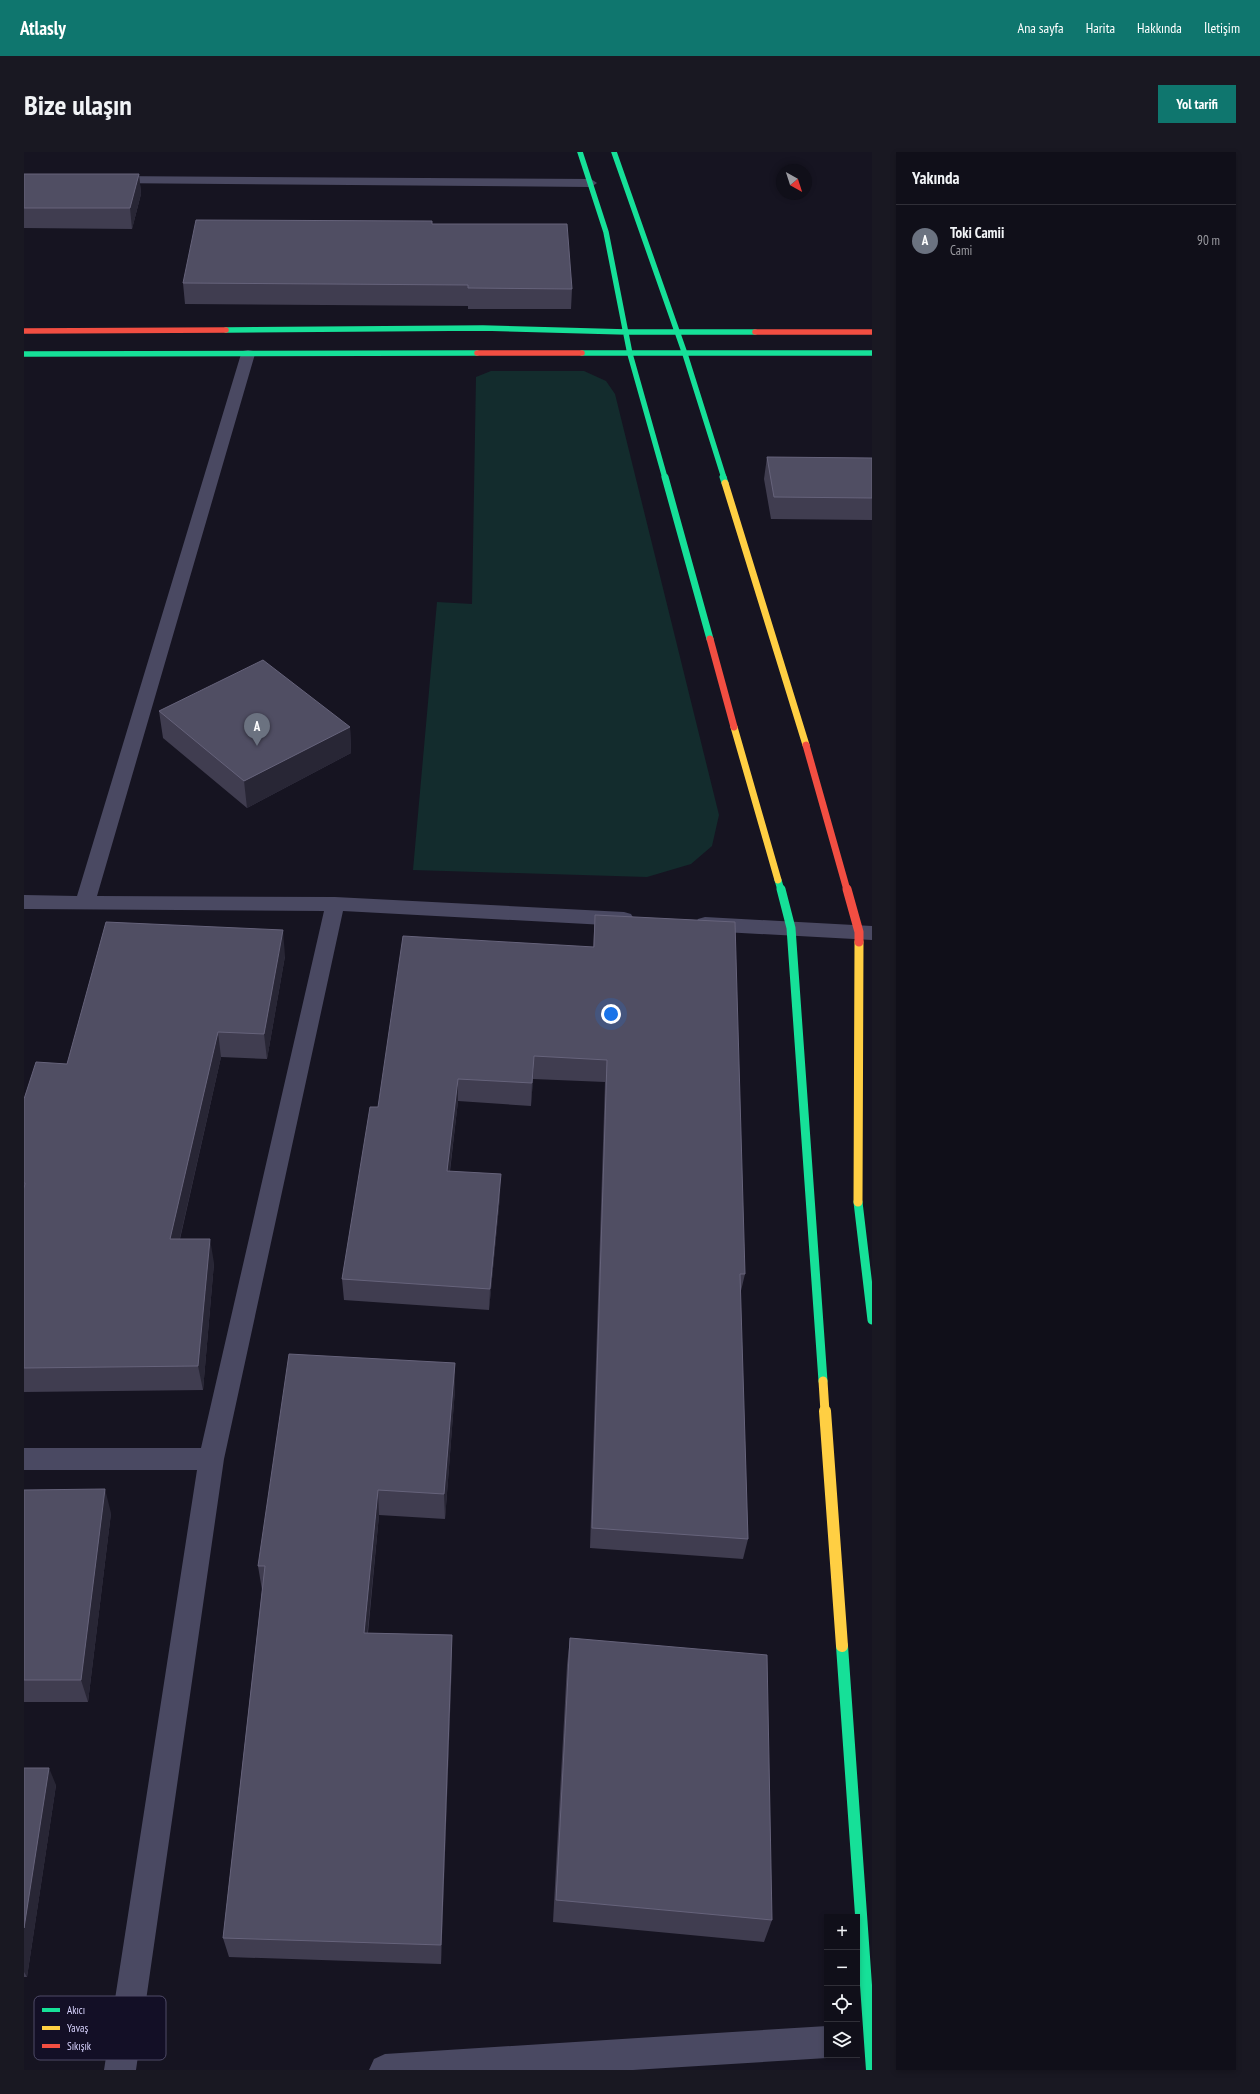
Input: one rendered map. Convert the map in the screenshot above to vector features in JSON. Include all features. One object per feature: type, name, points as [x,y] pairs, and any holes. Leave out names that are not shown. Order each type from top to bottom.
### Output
[{"type":"street","points":[[580,152],[606,232],[630,354],[791,928],[863,2040],[872,2070]]},
{"type":"street","points":[[614,152],[685,354],[865,933],[858,1204],[872,1320]]},
{"type":"street","points":[[95,180],[591,183]]},
{"type":"street","points":[[24,331],[483,328],[626,332],[872,332]]},
{"type":"street","points":[[24,354],[872,353]]},
{"type":"street","points":[[85,902],[248,354]]},
{"type":"street","points":[[24,902],[335,904],[639,920]]},
{"type":"street","points":[[131,1996],[211,1459],[335,904]]},
{"type":"street","points":[[687,923],[865,933]]},
{"type":"street","points":[[24,1459],[211,1459]]},
{"type":"street","points":[[385,2070],[824,2042]]},
{"type":"street","points":[[120,2070],[121,2060]]},
{"type":"green space","points":[[491,371],[584,371],[606,381],[615,394],[719,815],[712,846],[691,864],[647,877],[413,870],[437,602],[472,604],[476,377]]},
{"type":"building","points":[[24,174],[139,174],[130,208],[24,208]]},
{"type":"building","points":[[196,220],[432,221],[432,224],[567,224],[572,289],[468,288],[468,285],[183,283]]},
{"type":"building","points":[[767,457],[872,458],[872,498],[774,497]]},
{"type":"building","points":[[263,660],[350,727],[244,781],[159,711]]},
{"type":"building","points":[[595,915],[735,922],[745,1274],[740,1274],[748,1539],[592,1528],[607,1060],[534,1056],[532,1083],[458,1079],[447,1171],[501,1174],[490,1289],[342,1279],[370,1107],[378,1107],[403,936],[594,947]]},
{"type":"building","points":[[106,922],[283,930],[264,1034],[218,1032],[170,1239],[210,1239],[198,1366],[24,1368],[24,1099],[36,1062],[67,1064]]},
{"type":"building","points":[[289,1354],[455,1363],[444,1494],[378,1490],[364,1633],[452,1635],[441,1945],[223,1938],[265,1566],[258,1566]]},
{"type":"building","points":[[105,1489],[81,1680],[24,1680],[24,1490]]},
{"type":"building","points":[[570,1638],[767,1655],[772,1920],[556,1900]]},
{"type":"building","points":[[24,1768],[49,1768],[24,1928]]},
{"type":"traffic: fast","points":[[580,152],[606,232],[630,354],[710,639]]},
{"type":"traffic: fast","points":[[614,152],[685,354],[725,483]]},
{"type":"traffic: fast","points":[[226,330],[483,328],[626,332],[755,332]]},
{"type":"traffic: fast","points":[[24,354],[477,353]]},
{"type":"traffic: fast","points":[[582,353],[872,353]]},
{"type":"traffic: fast","points":[[778,880],[791,928],[823,1381]]},
{"type":"traffic: fast","points":[[858,1202],[872,1320]]},
{"type":"traffic: fast","points":[[842,1646],[872,2070]]},
{"type":"traffic: slow","points":[[725,483],[806,745]]},
{"type":"traffic: slow","points":[[734,727],[778,880]]},
{"type":"traffic: slow","points":[[858,1202],[859,942]]},
{"type":"traffic: slow","points":[[823,1381],[842,1646]]},
{"type":"traffic: jam","points":[[24,331],[226,330]]},
{"type":"traffic: jam","points":[[755,332],[872,332]]},
{"type":"traffic: jam","points":[[477,353],[582,353]]},
{"type":"traffic: jam","points":[[710,639],[734,727]]},
{"type":"traffic: jam","points":[[806,745],[859,932],[859,942]]},
{"type":"place","name":"Toki Camii","points":[[257,746]]}]
